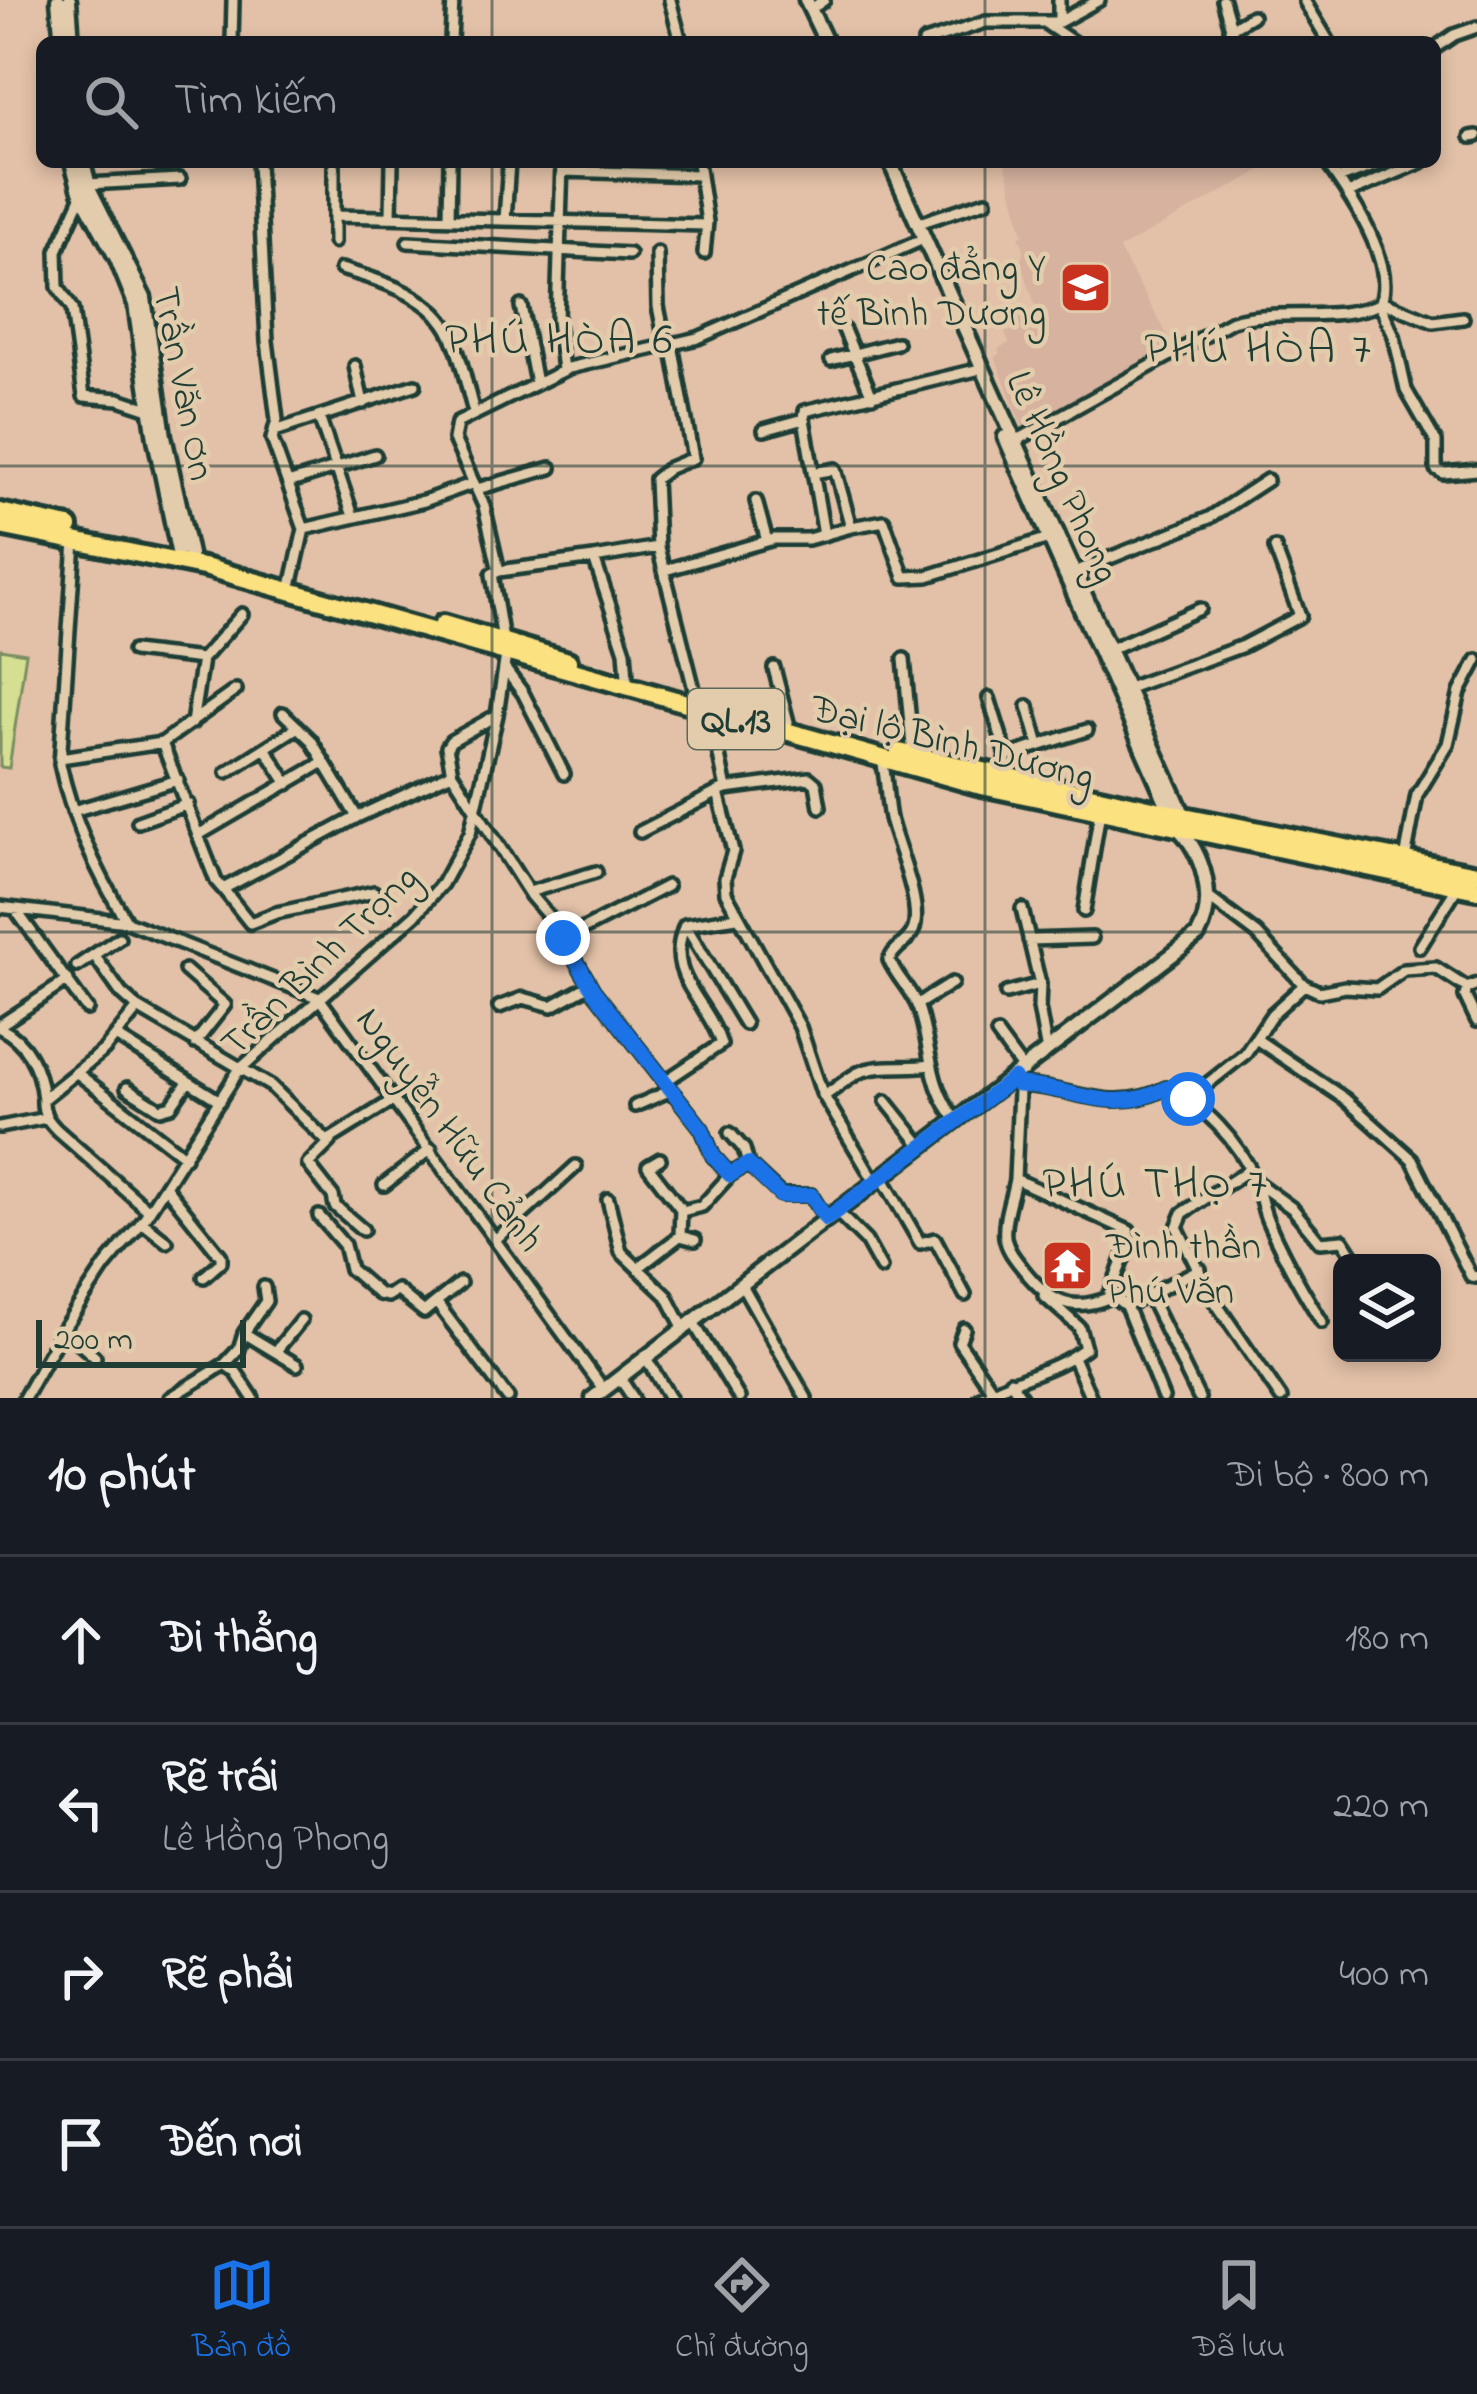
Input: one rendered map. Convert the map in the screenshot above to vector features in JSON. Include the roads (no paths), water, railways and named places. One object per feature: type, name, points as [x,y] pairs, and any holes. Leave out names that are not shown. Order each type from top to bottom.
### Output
[{"type":"highway","name":"Đại lộ Bình Dương","points":[[0,512],[184,552],[292,582],[505,655],[627,678],[1183,825],[1468,888]]},
{"type":"highway","name":"Đại lộ Bình Dương","points":[[0,526],[208,568],[977,785],[1100,811],[1477,874]]},
{"type":"street","points":[[58,0],[61,36]]},
{"type":"street","points":[[69,0],[72,36]]},
{"type":"street","points":[[232,36],[233,0]]},
{"type":"street","points":[[451,36],[453,0]]},
{"type":"street","points":[[670,0],[679,36]]},
{"type":"street","points":[[1059,0],[1059,22]]},
{"type":"street","points":[[943,36],[986,22],[1059,22],[1099,0]]},
{"type":"street","points":[[1223,0],[1233,36]]},
{"type":"street","points":[[816,1],[828,36]]},
{"type":"street","points":[[1305,2],[1325,36]]},
{"type":"street","points":[[1230,29],[1252,16]]},
{"type":"street","points":[[1043,23],[1062,36]]},
{"type":"street","points":[[1441,45],[1477,27]]},
{"type":"street","name":"Trần Văn Ơn","points":[[75,168],[130,289],[184,552]]},
{"type":"street","name":"Trần Văn Ơn","points":[[83,168],[85,190]]},
{"type":"street","points":[[258,168],[274,448],[304,529],[292,582]]},
{"type":"street","points":[[334,168],[334,242]]},
{"type":"street","points":[[391,217],[392,168]]},
{"type":"street","points":[[448,218],[450,168]]},
{"type":"street","points":[[505,220],[509,168]]},
{"type":"street","points":[[562,168],[557,320],[563,370]]},
{"type":"street","points":[[593,168],[700,175]]},
{"type":"street","points":[[699,168],[706,225],[704,253]]},
{"type":"street","name":"Lê Hồng Phong","points":[[889,168],[919,223],[1049,538],[1183,825]]},
{"type":"street","name":"Lê Hồng Phong","points":[[889,168],[1129,688],[1208,898]]},
{"type":"street","points":[[1330,168],[1348,193],[1382,267],[1385,291],[1381,302],[1406,390],[1436,442],[1436,469],[1443,473],[1477,470]]},
{"type":"street","points":[[1338,179],[1368,168]]},
{"type":"street","points":[[1348,193],[1408,168]]},
{"type":"street","points":[[155,410],[119,399],[84,396],[72,309],[58,287],[57,251],[85,190],[180,179]]},
{"type":"street","points":[[919,223],[986,201]]},
{"type":"street","points":[[336,214],[706,225]]},
{"type":"street","points":[[499,572],[490,526],[453,430],[463,418],[585,362],[669,346],[749,317],[922,239]]},
{"type":"street","points":[[408,242],[628,254]]},
{"type":"street","points":[[657,253],[658,306],[693,458],[656,479],[658,547],[696,697]]},
{"type":"street","points":[[341,269],[378,278],[438,316],[450,333],[474,412]]},
{"type":"street","points":[[1016,441],[1232,322],[1254,317],[1309,318],[1381,302],[1433,322],[1463,318]]},
{"type":"street","points":[[520,307],[536,383]]},
{"type":"street","points":[[844,330],[872,396]]},
{"type":"street","points":[[831,360],[897,343]]},
{"type":"street","points":[[355,366],[363,403]]},
{"type":"street","points":[[824,535],[805,411],[976,370]]},
{"type":"street","points":[[275,431],[415,385]]},
{"type":"street","points":[[319,417],[353,516]]},
{"type":"street","points":[[764,430],[804,419]]},
{"type":"street","points":[[287,483],[375,455]]},
{"type":"street","points":[[304,529],[551,468]]},
{"type":"street","points":[[813,473],[835,470],[851,527]]},
{"type":"street","points":[[1076,572],[1209,518],[1268,480]]},
{"type":"street","points":[[756,500],[766,542]]},
{"type":"street","points":[[665,570],[766,542],[884,521],[900,574],[912,579],[1049,538]]},
{"type":"street","points":[[75,539],[60,758],[73,811],[105,886],[127,922]]},
{"type":"street","points":[[564,774],[505,655],[492,574],[658,547]]},
{"type":"street","points":[[1129,688],[1243,646],[1300,616],[1275,548]]},
{"type":"street","points":[[594,558],[625,651],[627,678]]},
{"type":"street","points":[[1110,649],[1200,609]]},
{"type":"street","points":[[192,723],[202,659],[242,614]]},
{"type":"street","points":[[133,651],[202,659]]},
{"type":"street","name":"Trần Bình Trọng","points":[[24,1398],[63,1329],[105,1266],[142,1222],[239,1070],[415,915],[442,884],[470,833],[497,715],[505,655]]},
{"type":"street","points":[[904,659],[913,755]]},
{"type":"street","points":[[1405,859],[1417,795],[1448,744],[1463,686],[1477,660]]},
{"type":"street","points":[[774,668],[788,722]]},
{"type":"street","points":[[1463,686],[1477,689]]},
{"type":"street","points":[[60,758],[162,743],[236,690]]},
{"type":"street","points":[[989,698],[1007,756],[1003,776]]},
{"type":"street","points":[[1028,706],[1040,746]]},
{"type":"street","points":[[710,712],[734,850],[725,878],[726,893],[736,916],[800,1027],[824,1096],[920,1243],[935,1239],[965,1295]]},
{"type":"street","points":[[283,713],[311,740],[357,817]]},
{"type":"street","points":[[497,715],[451,741],[447,747],[452,773],[590,985],[702,1129],[713,1156],[730,1175]]},
{"type":"street","points":[[227,772],[298,727]]},
{"type":"street","points":[[1007,756],[1087,730]]},
{"type":"street","points":[[162,743],[216,880],[250,923],[374,892]]},
{"type":"street","points":[[265,748],[288,784]]},
{"type":"street","points":[[881,759],[915,924],[890,960],[918,1004],[930,1065],[949,1112],[957,1120]]},
{"type":"street","points":[[200,834],[322,763]]},
{"type":"street","points":[[223,889],[357,817],[452,773]]},
{"type":"street","points":[[640,832],[722,790],[809,778],[815,782],[820,807]]},
{"type":"street","points":[[73,811],[178,780]]},
{"type":"street","points":[[139,822],[188,805]]},
{"type":"street","points":[[1084,911],[1100,811]]},
{"type":"street","points":[[529,892],[596,872]]},
{"type":"street","points":[[564,939],[667,886]]},
{"type":"street","points":[[1420,947],[1468,888]]},
{"type":"street","points":[[1208,898],[1267,944],[1304,985],[1324,992],[1345,987],[1376,989],[1404,970],[1436,968],[1472,986],[1465,996],[1477,1021]]},
{"type":"street","points":[[599,1394],[922,1146],[1019,1078],[1198,934],[1208,898]]},
{"type":"street","name":"Nguyễn Hữu Cảnh","points":[[0,907],[127,922],[319,998],[496,1239],[599,1394]]},
{"type":"street","points":[[15,909],[87,1009]]},
{"type":"street","points":[[1022,909],[1040,984],[1047,1052]]},
{"type":"street","points":[[685,925],[736,916]]},
{"type":"street","points":[[685,925],[745,1024]]},
{"type":"street","points":[[635,1106],[722,1044],[707,1010],[680,974],[679,944],[685,925]]},
{"type":"street","points":[[77,966],[119,938]]},
{"type":"street","points":[[1029,940],[1092,938]]},
{"type":"street","points":[[94,955],[138,1008],[272,1086],[317,1135],[331,1141]]},
{"type":"street","points":[[184,970],[225,1005],[195,1043]]},
{"type":"street","points":[[68,980],[0,1026],[40,1072],[46,1118],[149,1211]]},
{"type":"street","points":[[918,1004],[952,983]]},
{"type":"street","points":[[1006,993],[1040,984]]},
{"type":"street","points":[[499,1007],[523,998],[552,1006],[590,985]]},
{"type":"street","points":[[1188,1099],[1246,1054],[1272,1015],[1304,985]]},
{"type":"street","points":[[43,1099],[118,1037],[138,1008]]},
{"type":"street","points":[[979,1398],[1085,1348],[1079,1327],[1041,1292],[1005,1241],[1016,1179],[1019,1078],[998,1034]]},
{"type":"street","points":[[118,1037],[220,1101]]},
{"type":"street","points":[[1256,1039],[1345,1099],[1402,1149],[1415,1164],[1471,1276],[1477,1277]]},
{"type":"street","points":[[824,1096],[854,1075],[876,1068],[908,1070],[930,1065]]},
{"type":"street","points":[[77,1073],[185,1157]]},
{"type":"street","points":[[1019,1078],[1113,1102],[1135,1102],[1166,1088],[1188,1099],[1223,1130],[1250,1170],[1273,1233],[1322,1322]]},
{"type":"street","points":[[127,1088],[160,1109],[171,1106],[188,1082]]},
{"type":"street","points":[[363,1230],[335,1206],[333,1196],[308,1165],[331,1141],[395,1099]]},
{"type":"street","points":[[886,1101],[922,1146]]},
{"type":"street","points":[[0,1127],[46,1118]]},
{"type":"street","points":[[730,1133],[744,1148],[748,1164],[781,1196],[811,1195],[866,1241],[880,1268]]},
{"type":"street","points":[[384,1185],[430,1149]]},
{"type":"street","points":[[638,1268],[680,1236],[682,1211],[648,1167],[660,1159]]},
{"type":"street","points":[[682,1211],[702,1206],[730,1175],[748,1164]]},
{"type":"street","points":[[496,1239],[576,1166]]},
{"type":"street","points":[[1250,1170],[1178,1220],[1179,1233],[1211,1297],[1281,1398]]},
{"type":"street","points":[[1016,1179],[1129,1231],[1130,1240],[1103,1301],[1068,1303],[1041,1292]]},
{"type":"street","points":[[1256,1182],[1293,1210],[1320,1242],[1343,1240],[1352,1254]]},
{"type":"street","points":[[165,1186],[221,1256],[221,1262],[204,1277]]},
{"type":"street","points":[[608,1199],[618,1247],[667,1296],[739,1398]]},
{"type":"street","points":[[319,1216],[344,1245],[350,1269],[379,1294],[388,1296],[397,1290],[424,1312],[460,1283]]},
{"type":"street","points":[[142,1222],[167,1242]]},
{"type":"street","points":[[680,1236],[695,1240]]},
{"type":"street","points":[[1126,1306],[1200,1269]]},
{"type":"street","points":[[742,1285],[806,1398]]},
{"type":"street","points":[[170,1398],[225,1364],[239,1349],[266,1301],[264,1287]]},
{"type":"street","points":[[1109,1294],[1126,1306],[1163,1398]]},
{"type":"street","points":[[1149,1296],[1199,1398]]},
{"type":"street","points":[[436,1302],[508,1398]]},
{"type":"street","points":[[276,1351],[302,1320]]},
{"type":"street","points":[[63,1329],[95,1358]]},
{"type":"street","points":[[964,1329],[959,1342],[992,1390]]},
{"type":"street","points":[[244,1333],[297,1365]]},
{"type":"street","points":[[1073,1357],[1091,1398]]},
{"type":"street","points":[[646,1358],[670,1398]]},
{"type":"street","points":[[225,1364],[253,1398]]},
{"type":"street","points":[[620,1378],[633,1398]]},
{"type":"street","points":[[1010,1381],[1022,1398]]},
{"type":"place","name":"Cao đẳng Y tế Bình Dương","points":[[1085,288]]},
{"type":"place","name":"Đình thần Phú Văn","points":[[1067,1266]]},
{"type":"district","name":"PHÚ HÒA 6","points":[[560,337]]},
{"type":"district","name":"PHÚ HÒA 7","points":[[1259,346]]},
{"type":"district","name":"PHÚ THỌ 7","points":[[1156,1181]]}]
